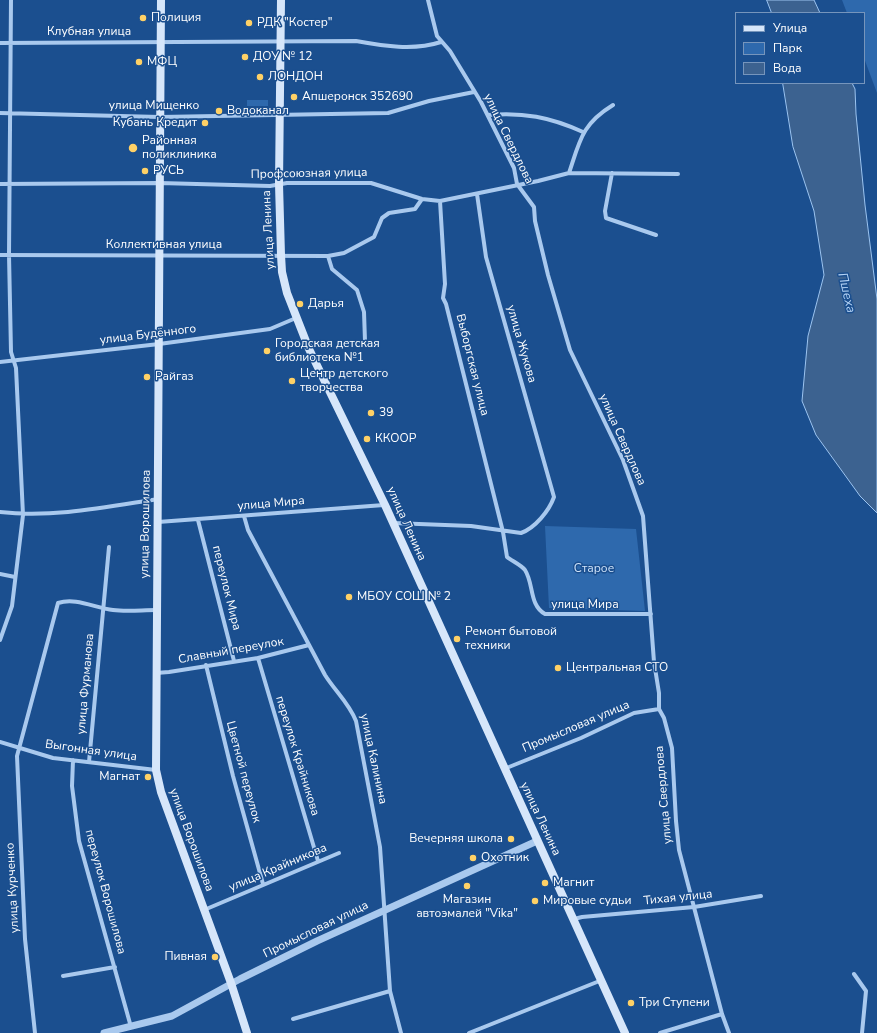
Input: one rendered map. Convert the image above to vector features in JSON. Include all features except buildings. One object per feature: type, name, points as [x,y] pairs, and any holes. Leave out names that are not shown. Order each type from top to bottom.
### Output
[{"type":"main road","name":"улица Ворошилова","points":[[161,0],[159,499],[156,610],[156,770],[161,792],[231,983],[247,1033]]},
{"type":"main road","name":"улица Ленина","points":[[281,0],[279,184],[281,255],[282,272],[296,318],[385,505],[625,1033]]},
{"type":"street","points":[[0,640],[12,606],[23,515],[22,449],[16,368],[11,352],[8,183],[11,0]]},
{"type":"street","name":"улица Свердлова","points":[[428,0],[437,36],[450,51],[488,115],[514,168],[517,184],[534,207],[535,221],[548,275],[570,350],[623,460],[643,516],[654,662],[659,693],[659,709],[664,718],[672,748],[679,850],[722,1014],[729,1033]]},
{"type":"street","name":"Клубная улица","points":[[0,43],[356,41],[384,46],[409,47],[429,46],[441,42]]},
{"type":"street","name":"улица Мищенко","points":[[0,113],[160,117],[388,113],[429,101],[474,92]]},
{"type":"street","points":[[569,173],[583,132],[601,112],[613,105]]},
{"type":"street","points":[[488,115],[505,114],[540,116],[583,132]]},
{"type":"street","name":"Профсоюзная улица","points":[[0,184],[160,183],[270,186],[279,184],[371,183],[422,199],[440,201],[517,184],[538,181],[569,173],[678,174]]},
{"type":"street","points":[[612,173],[605,212],[606,218],[656,235]]},
{"type":"street","name":"улица Жукова","points":[[477,194],[486,257],[554,497],[552,504],[529,530],[521,533],[503,532]]},
{"type":"street","name":"Коллективная улица","points":[[0,255],[328,256],[344,253],[374,237],[382,218],[389,213],[415,209],[422,199]]},
{"type":"street","name":"Выборгская улица","points":[[440,201],[445,284],[443,298],[446,304],[503,532]]},
{"type":"street","points":[[328,256],[332,269],[357,290],[364,312],[365,341]]},
{"type":"street","name":"улица Будённого","points":[[0,362],[159,344],[270,329],[296,318]]},
{"type":"street","points":[[0,512],[23,515],[58,513],[159,499]]},
{"type":"street","name":"улица Мира","points":[[158,522],[385,505]]},
{"type":"street","name":"улица Калинина","points":[[244,516],[248,530],[309,646],[335,691],[351,707],[356,721],[380,847],[390,991],[401,1033]]},
{"type":"street","name":"переулок Мира","points":[[198,520],[234,661]]},
{"type":"street","points":[[392,523],[471,526],[503,532]]},
{"type":"street","name":"улица Мира","points":[[503,532],[507,557],[524,570],[533,599],[540,611],[545,614],[605,616],[651,614]]},
{"type":"street","name":"улица Фурманова","points":[[89,762],[109,547]]},
{"type":"street","points":[[0,574],[15,578]]},
{"type":"street","name":"улица Курченко","points":[[35,1033],[25,938],[17,756],[58,603],[65,601],[98,606],[104,609]]},
{"type":"street","points":[[104,609],[156,610]]},
{"type":"street","name":"Славный переулок","points":[[156,673],[258,658],[309,646]]},
{"type":"street","name":"переулок Крайникова","points":[[258,658],[318,861]]},
{"type":"street","name":"Цветной переулок","points":[[206,665],[233,776],[263,884]]},
{"type":"street","name":"Промысловая улица","points":[[504,769],[581,738],[634,713],[659,709]]},
{"type":"street","name":"Выгонная улица","points":[[0,742],[54,758],[156,770]]},
{"type":"street","name":"переулок Ворошилова","points":[[73,760],[72,786],[80,841],[131,1027]]},
{"type":"street","name":"Промысловая улица","points":[[104,1033],[172,1016],[231,983],[385,909],[537,841]]},
{"type":"street","name":"улица Крайникова","points":[[204,910],[339,853]]},
{"type":"street","name":"Тихая улица","points":[[573,920],[582,917],[694,907],[761,896]]},
{"type":"street","points":[[63,976],[115,967]]},
{"type":"street","points":[[854,974],[866,991],[862,1033]]},
{"type":"street","points":[[469,1033],[602,980]]},
{"type":"street","points":[[293,1019],[390,991]]},
{"type":"street","points":[[660,1033],[722,1014]]},
{"type":"green space","points":[[842,0],[877,0],[877,93],[865,61],[865,12],[847,12]]},
{"type":"green space","points":[[247,100],[268,100],[268,106],[247,106]]},
{"type":"green space","name":"Старое","points":[[545,526],[636,529],[645,611],[549,608]]},
{"type":"water","points":[[767,0],[814,0],[820,12],[772,12]]},
{"type":"water","name":"Пшеха","points":[[783,84],[852,84],[855,89],[865,205],[877,299],[877,513],[860,496],[816,435],[802,401],[808,336],[824,275],[814,211],[793,147]]},
{"type":"place","name":"Полиция","points":[[143,18]]},
{"type":"place","name":"РДК \"Костер\"","points":[[249,23]]},
{"type":"place","name":"ДОУ № 12","points":[[245,57]]},
{"type":"place","name":"МФЦ","points":[[139,62]]},
{"type":"place","name":"ЛОНДОН","points":[[260,77]]},
{"type":"place","name":"Апшеронск 352690","points":[[294,97]]},
{"type":"place","name":"Водоканал","points":[[219,111]]},
{"type":"place","name":"Кубань Кредит","points":[[205,123]]},
{"type":"place","name":"Районная поликлиника","points":[[133,148]]},
{"type":"place","name":"РУСЬ","points":[[145,171]]},
{"type":"place","name":"Дарья","points":[[300,304]]},
{"type":"place","name":"Городская детская библиотека №1","points":[[267,351]]},
{"type":"place","name":"Райгаз","points":[[147,377]]},
{"type":"place","name":"Центр детского творчества","points":[[292,381]]},
{"type":"place","name":"39","points":[[371,413]]},
{"type":"place","name":"ККООР","points":[[367,439]]},
{"type":"place","name":"МБОУ СОШ № 2","points":[[349,597]]},
{"type":"place","name":"Ремонт бытовой техники","points":[[457,639]]},
{"type":"place","name":"Центральная СТО","points":[[558,668]]},
{"type":"place","name":"Магнат","points":[[148,777]]},
{"type":"place","name":"Вечерняя школа","points":[[511,839]]},
{"type":"place","name":"Охотник","points":[[473,858]]},
{"type":"place","name":"Магнит","points":[[545,883]]},
{"type":"place","name":"Магазин автоэмалей \"Vika\"","points":[[467,886]]},
{"type":"place","name":"Мировые судьи","points":[[535,901]]},
{"type":"place","name":"Пивная","points":[[215,957]]},
{"type":"place","name":"Три Ступени","points":[[631,1003]]}]
